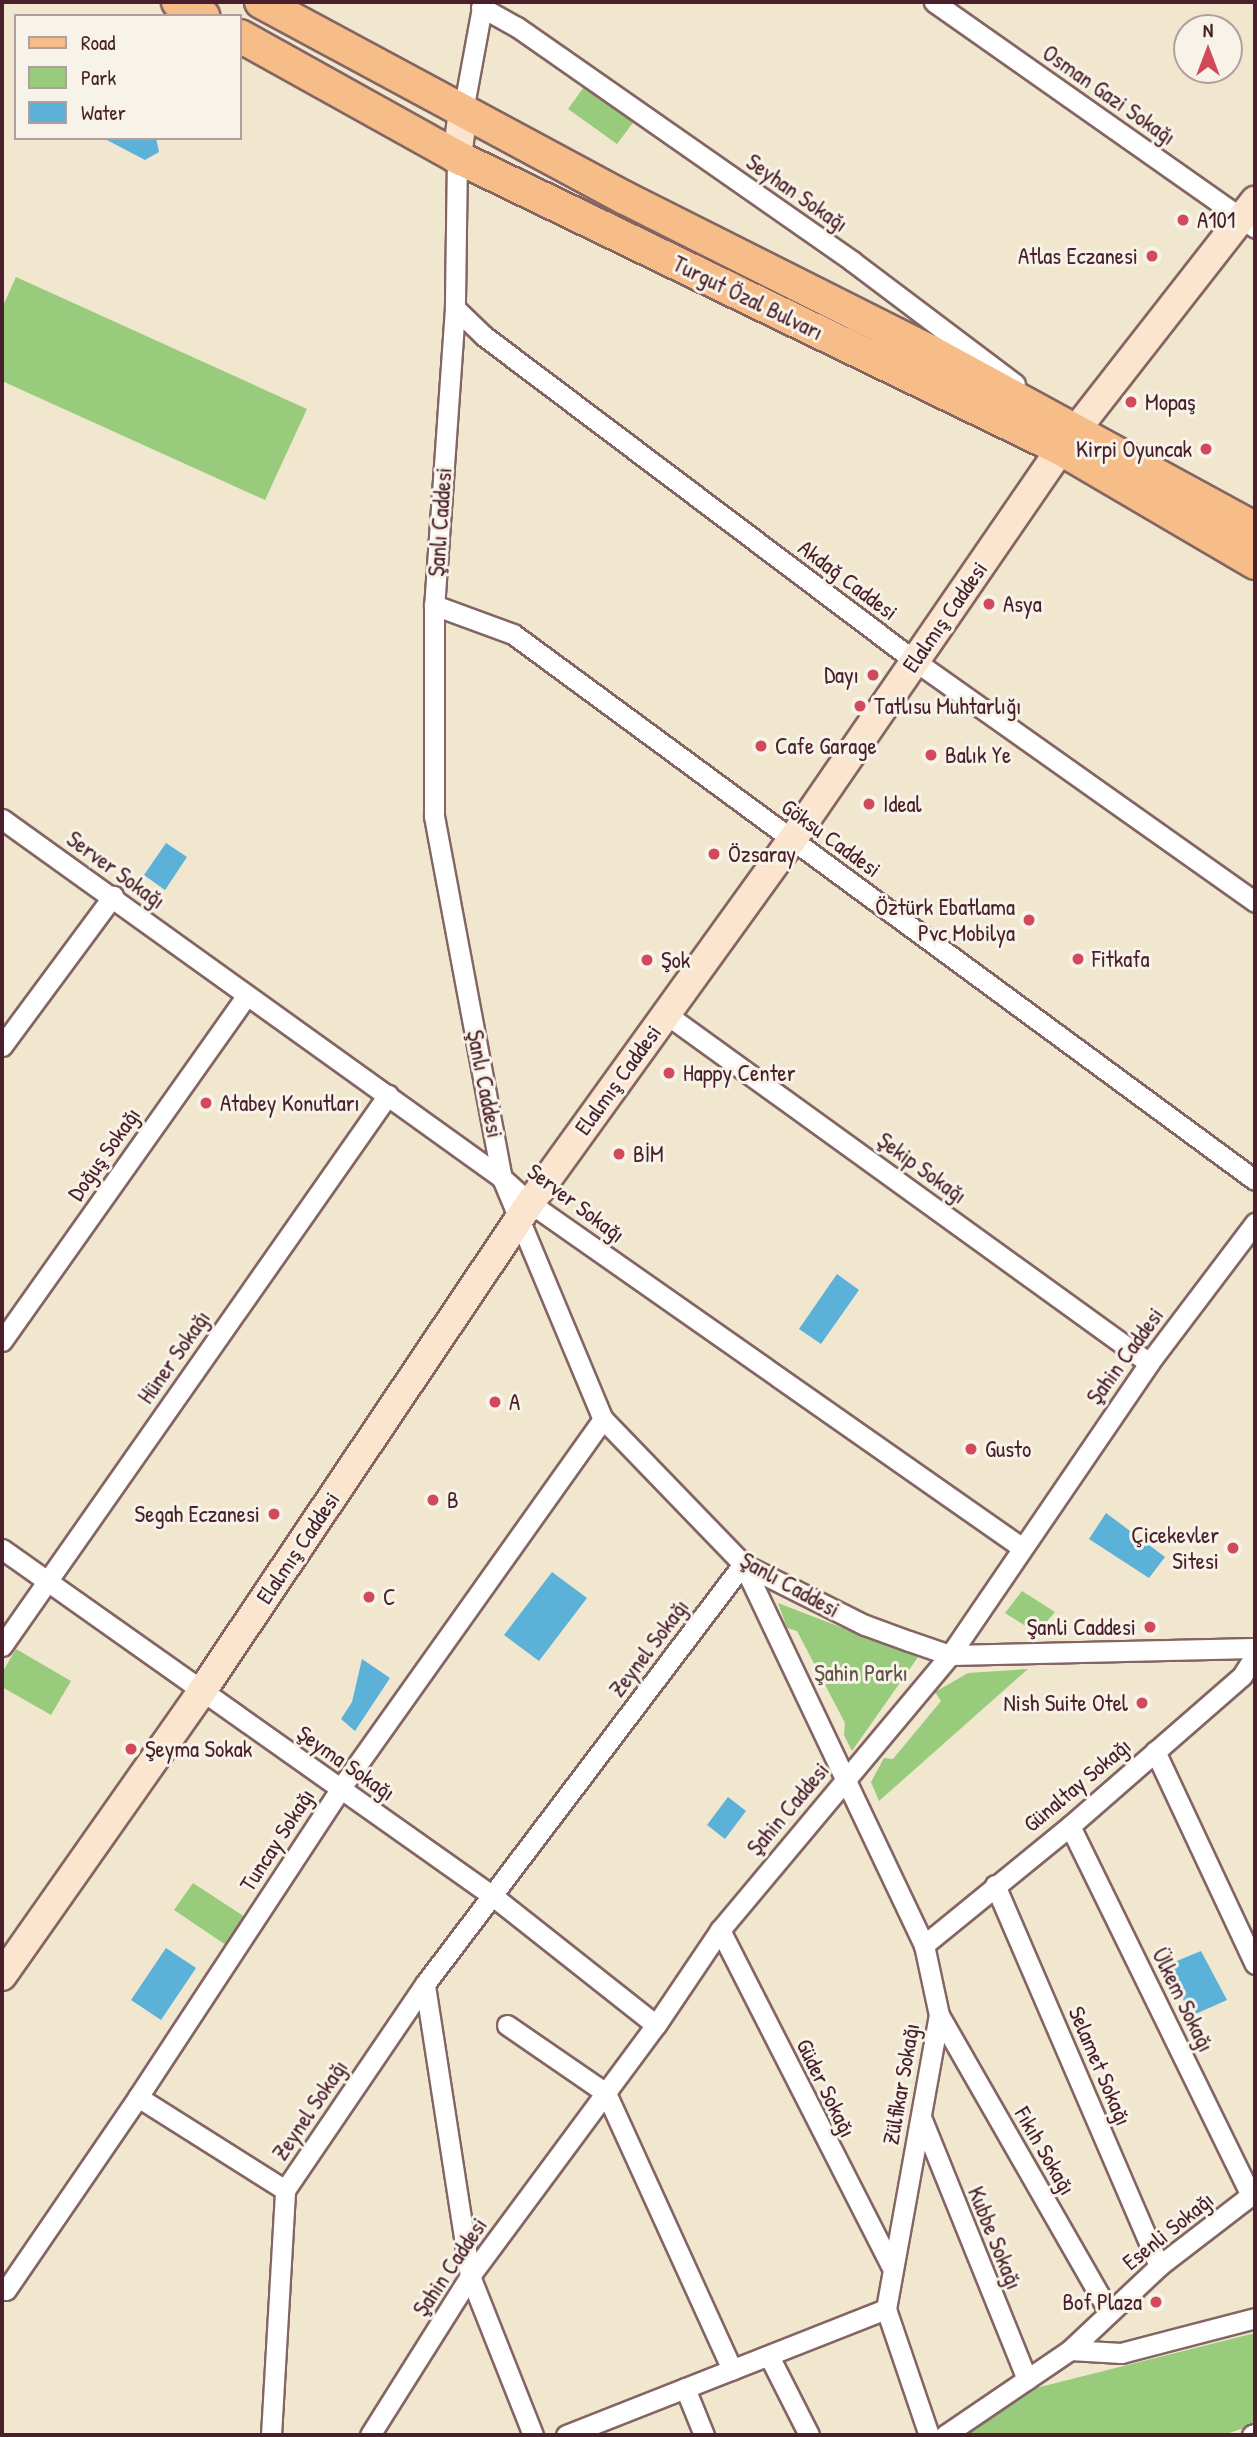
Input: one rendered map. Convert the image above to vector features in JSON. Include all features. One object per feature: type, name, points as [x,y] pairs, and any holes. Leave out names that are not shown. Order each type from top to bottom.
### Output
[{"type":"main road","points":[[178,2],[199,14]]},
{"type":"main road","name":"Turgut Özal Bulvarı","points":[[261,2],[1069,440],[1255,563]]},
{"type":"main road","name":"Turgut Özal Bulvarı","points":[[242,37],[457,157],[1255,529]]},
{"type":"street","name":"Osman Gazi Sokağı","points":[[934,2],[1252,216]]},
{"type":"street","name":"Şanlı Caddesi","points":[[482,4],[457,157],[455,308],[434,605],[434,816],[502,1178],[524,1210],[603,1419],[743,1564],[865,1625],[950,1655],[1255,1648]]},
{"type":"street","name":"Seyhan Sokağı","points":[[482,4],[852,261],[1069,440]]},
{"type":"street","name":"Elalmış Caddesi","points":[[2,1976],[202,1691],[524,1210],[792,840],[1069,440],[1252,216]]},
{"type":"street","name":"Akdağ Caddesi","points":[[455,308],[484,336],[915,661],[1255,902]]},
{"type":"street","name":"Göksu Caddesi","points":[[434,605],[513,634],[1255,1180]]},
{"type":"street","name":"Server Sokağı","points":[[2,819],[502,1178]]},
{"type":"street","points":[[2,1046],[113,897]]},
{"type":"street","name":"Doğuş Sokağı","points":[[2,1341],[246,996]]},
{"type":"street","name":"Şekip Sokağı","points":[[666,1014],[1149,1363]]},
{"type":"street","name":"Hüner Sokağı","points":[[2,1646],[388,1096]]},
{"type":"street","name":"Server Sokağı","points":[[524,1210],[1021,1547]]},
{"type":"street","name":"Şahin Caddesi","points":[[370,2435],[470,2276],[656,2025],[720,1930],[950,1655],[1021,1547],[1149,1363],[1255,1223]]},
{"type":"street","name":"Tuncay Sokağı","points":[[2,2288],[6,2290],[138,2097],[340,1789],[603,1419]]},
{"type":"street","name":"Şeyma Sokağı","points":[[2,1549],[494,1896],[656,2025]]},
{"type":"street","name":"Zülfikar Sokağı","points":[[743,1564],[924,1945],[939,2015],[891,2266],[886,2309]]},
{"type":"street","name":"Zeynel Sokağı","points":[[138,2097],[285,2190],[425,1984],[743,1564]]},
{"type":"street","name":"Günaltay Sokağı","points":[[924,1945],[1070,1826],[1242,1676],[1255,1655]]},
{"type":"street","points":[[1255,1668],[1255,1689]]},
{"type":"street","points":[[1155,1751],[1255,1964]]},
{"type":"street","name":"Ülkem Sokağı","points":[[1070,1826],[1253,2194]]},
{"type":"street","name":"Selamet Sokağı","points":[[995,1885],[1159,2266]]},
{"type":"street","name":"Güder Sokağı","points":[[720,1930],[891,2266]]},
{"type":"street","points":[[425,1984],[470,2276],[533,2435]]},
{"type":"street","name":"Fıkıh Sokağı","points":[[939,2015],[1110,2312]]},
{"type":"street","points":[[507,2025],[606,2093],[732,2370]]},
{"type":"street","name":"Kubbe Sokağı","points":[[921,2115],[1027,2379]]},
{"type":"street","points":[[271,2435],[285,2190]]},
{"type":"street","name":"Esenli Sokağı","points":[[945,2435],[1070,2350],[1159,2266],[1253,2194]]},
{"type":"street","points":[[566,2435],[886,2309],[929,2435]]},
{"type":"street","points":[[1070,2350],[1121,2353],[1255,2318]]},
{"type":"street","points":[[769,2356],[809,2435]]},
{"type":"street","points":[[685,2388],[704,2435]]},
{"type":"green space","points":[[589,80],[638,116],[617,144],[568,109]]},
{"type":"green space","points":[[16,277],[307,409],[265,500],[2,381],[2,308]]},
{"type":"green space","points":[[1022,1591],[1055,1612],[1037,1633],[1005,1613]]},
{"type":"green space","name":"Şahin Parkı","points":[[778,1603],[918,1657],[852,1751],[844,1735],[845,1723],[797,1631],[787,1628]]},
{"type":"green space","points":[[16,1649],[71,1681],[51,1715],[2,1687],[2,1673]]},
{"type":"green space","points":[[1028,1669],[879,1801],[871,1782],[884,1758],[893,1759],[941,1701],[935,1692],[968,1673]]},
{"type":"green space","points":[[193,1883],[245,1917],[226,1945],[174,1910]]},
{"type":"green space","points":[[1255,2333],[1255,2424],[1224,2435],[967,2435],[1024,2391]]},
{"type":"water","points":[[107,140],[156,140],[159,152],[145,160]]},
{"type":"water","points":[[166,843],[187,857],[165,890],[144,875]]},
{"type":"water","points":[[837,1274],[859,1290],[821,1344],[799,1329]]},
{"type":"water","points":[[1106,1513],[1165,1557],[1149,1578],[1089,1539]]},
{"type":"water","points":[[552,1572],[587,1598],[539,1661],[504,1635]]},
{"type":"water","points":[[362,1659],[390,1678],[355,1731],[341,1719],[352,1702]]},
{"type":"water","points":[[728,1797],[746,1811],[725,1839],[707,1825]]},
{"type":"water","points":[[166,1948],[196,1968],[161,2020],[131,2000]]},
{"type":"water","points":[[1201,1951],[1227,2000],[1191,2016],[1167,1965]]},
{"type":"place","name":"A101","points":[[1183,220]]},
{"type":"place","name":"Atlas Eczanesi","points":[[1152,256]]},
{"type":"place","name":"Mopaş","points":[[1131,402]]},
{"type":"place","name":"Kirpi Oyuncak","points":[[1206,449]]},
{"type":"place","name":"Asya","points":[[989,604]]},
{"type":"place","name":"Dayı","points":[[873,675]]},
{"type":"place","name":"Tatlısu Muhtarlığı","points":[[860,706]]},
{"type":"place","name":"Cafe Garage","points":[[761,746]]},
{"type":"place","name":"Balık Ye","points":[[931,755]]},
{"type":"place","name":"Ideal","points":[[869,804]]},
{"type":"place","name":"Özsaray","points":[[714,854]]},
{"type":"place","name":"Öztürk Ebatlama Pvc Mobilya","points":[[1029,920]]},
{"type":"place","name":"Fitkafa","points":[[1078,959]]},
{"type":"place","name":"Şok","points":[[647,960]]},
{"type":"place","name":"Happy Center","points":[[669,1073]]},
{"type":"place","name":"Atabey Konutları","points":[[206,1103]]},
{"type":"place","name":"BİM","points":[[619,1154]]},
{"type":"place","name":"A","points":[[495,1402]]},
{"type":"place","name":"Gusto","points":[[971,1449]]},
{"type":"place","name":"B","points":[[433,1500]]},
{"type":"place","name":"Segah Eczanesi","points":[[274,1514]]},
{"type":"place","name":"Çicekevler Sitesi","points":[[1233,1548]]},
{"type":"place","name":"C","points":[[369,1597]]},
{"type":"place","name":"Şanli Caddesi","points":[[1150,1627]]},
{"type":"place","name":"Nish Suite Otel","points":[[1142,1703]]},
{"type":"place","name":"Şeyma Sokak","points":[[131,1749]]},
{"type":"place","name":"Bof Plaza","points":[[1156,2302]]}]
